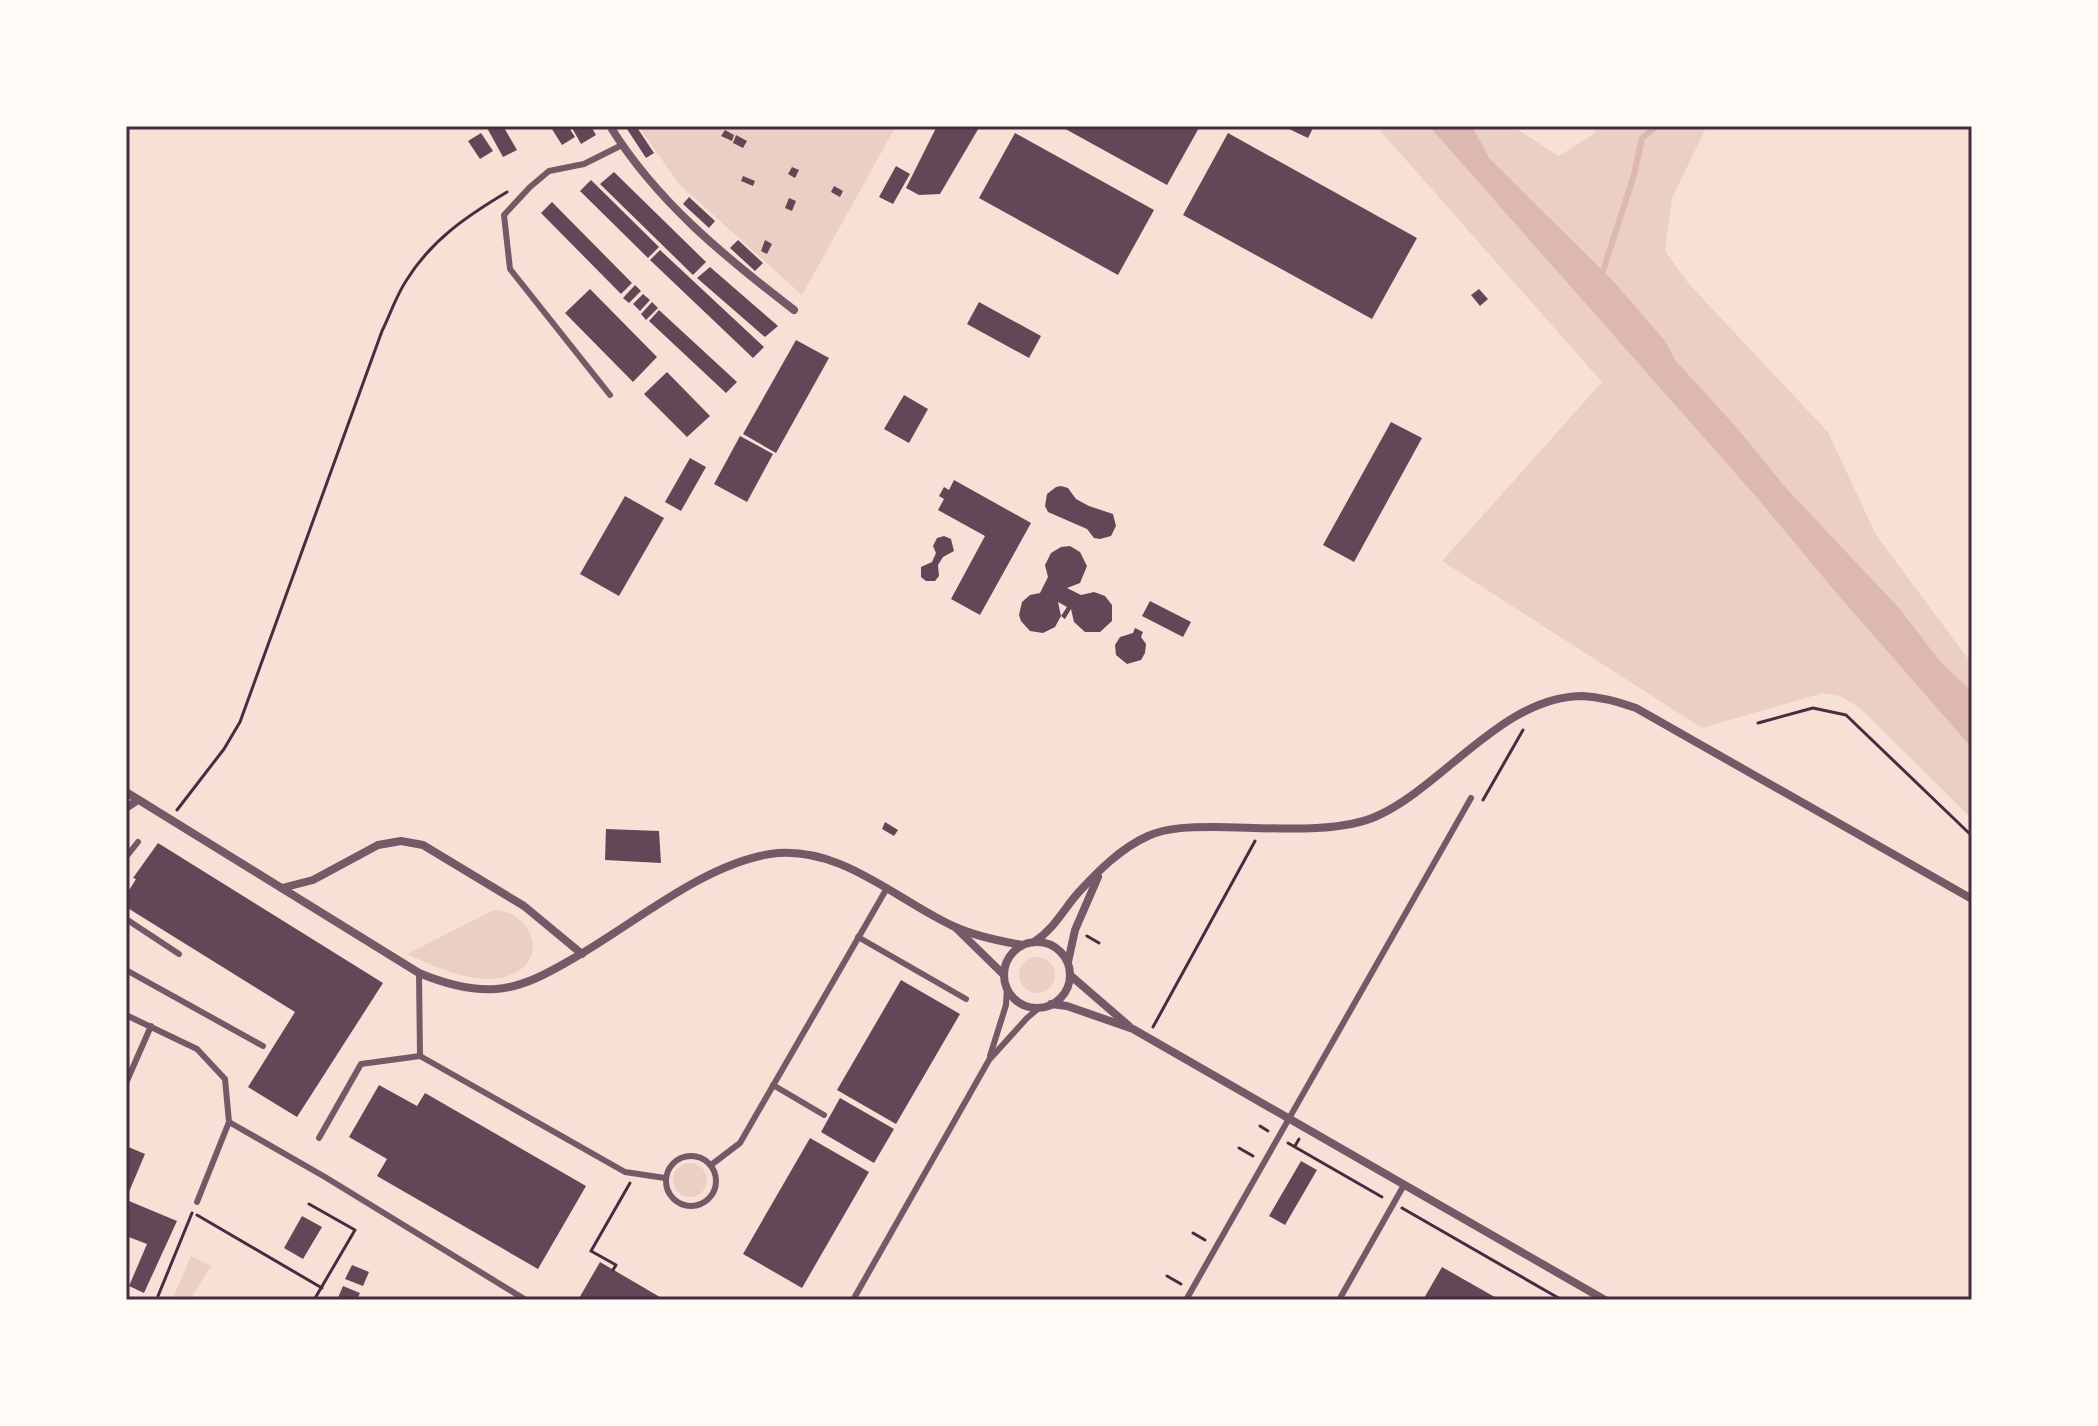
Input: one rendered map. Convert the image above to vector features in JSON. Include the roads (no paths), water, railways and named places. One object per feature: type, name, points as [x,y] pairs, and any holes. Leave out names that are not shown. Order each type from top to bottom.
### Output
[{"type":"street","points":[[610,126],[665,197],[718,252],[794,310]]},
{"type":"street","points":[[1004,975],[1009,957],[1022,945],[1046,934],[1077,894],[1123,849],[1151,834],[1190,826],[1330,827],[1356,824],[1404,800],[1506,723],[1537,705],[1558,698],[1583,696],[1606,698],[1636,708],[1972,899]]},
{"type":"street","points":[[126,792],[419,973],[444,983],[496,989],[529,982],[582,954],[712,873],[739,860],[774,854],[811,854],[851,869],[954,926],[1022,945]]},
{"type":"street","points":[[126,808],[138,800]]},
{"type":"street","points":[[282,888],[313,880],[378,845],[401,841],[423,845],[524,906],[582,954]]},
{"type":"street","points":[[1067,963],[1075,930],[1099,873]]},
{"type":"street","points":[[954,926],[1004,975],[1013,997],[1022,1004],[1067,1006],[1133,1029]]},
{"type":"street","points":[[1034,942],[1057,949],[1067,963],[1070,975],[1065,992],[1051,1004]]},
{"type":"street","points":[[1070,975],[1133,1029],[1605,1300]]},
{"type":"lane","points":[[610,395],[510,269],[504,215],[549,171],[584,164],[622,145]]},
{"type":"lane","points":[[1186,1300],[1471,798]]},
{"type":"lane","points":[[126,857],[138,842]]},
{"type":"lane","points":[[711,1165],[740,1143],[887,888]]},
{"type":"lane","points":[[126,919],[179,954]]},
{"type":"lane","points":[[858,937],[966,999]]},
{"type":"lane","points":[[126,970],[263,1046]]},
{"type":"lane","points":[[419,973],[420,1056]]},
{"type":"lane","points":[[853,1300],[989,1060],[1006,1005],[1007,986]]},
{"type":"lane","points":[[989,1060],[1040,1007]]},
{"type":"lane","points":[[126,1015],[197,1049],[225,1079],[229,1122],[197,1202]]},
{"type":"lane","points":[[126,1083],[151,1026]]},
{"type":"lane","points":[[319,1138],[361,1064],[420,1056],[625,1172],[665,1178]]},
{"type":"lane","points":[[773,1085],[824,1115]]},
{"type":"lane","points":[[229,1122],[526,1300]]},
{"type":"lane","points":[[684,1156],[702,1158],[711,1165],[716,1177],[714,1192],[705,1203],[687,1206],[677,1202],[667,1191],[665,1178],[669,1167],[684,1156]]},
{"type":"lane","points":[[1339,1300],[1404,1185]]},
{"type":"waterway","points":[[1601,277],[1634,175],[1642,138],[1657,126]]}]
